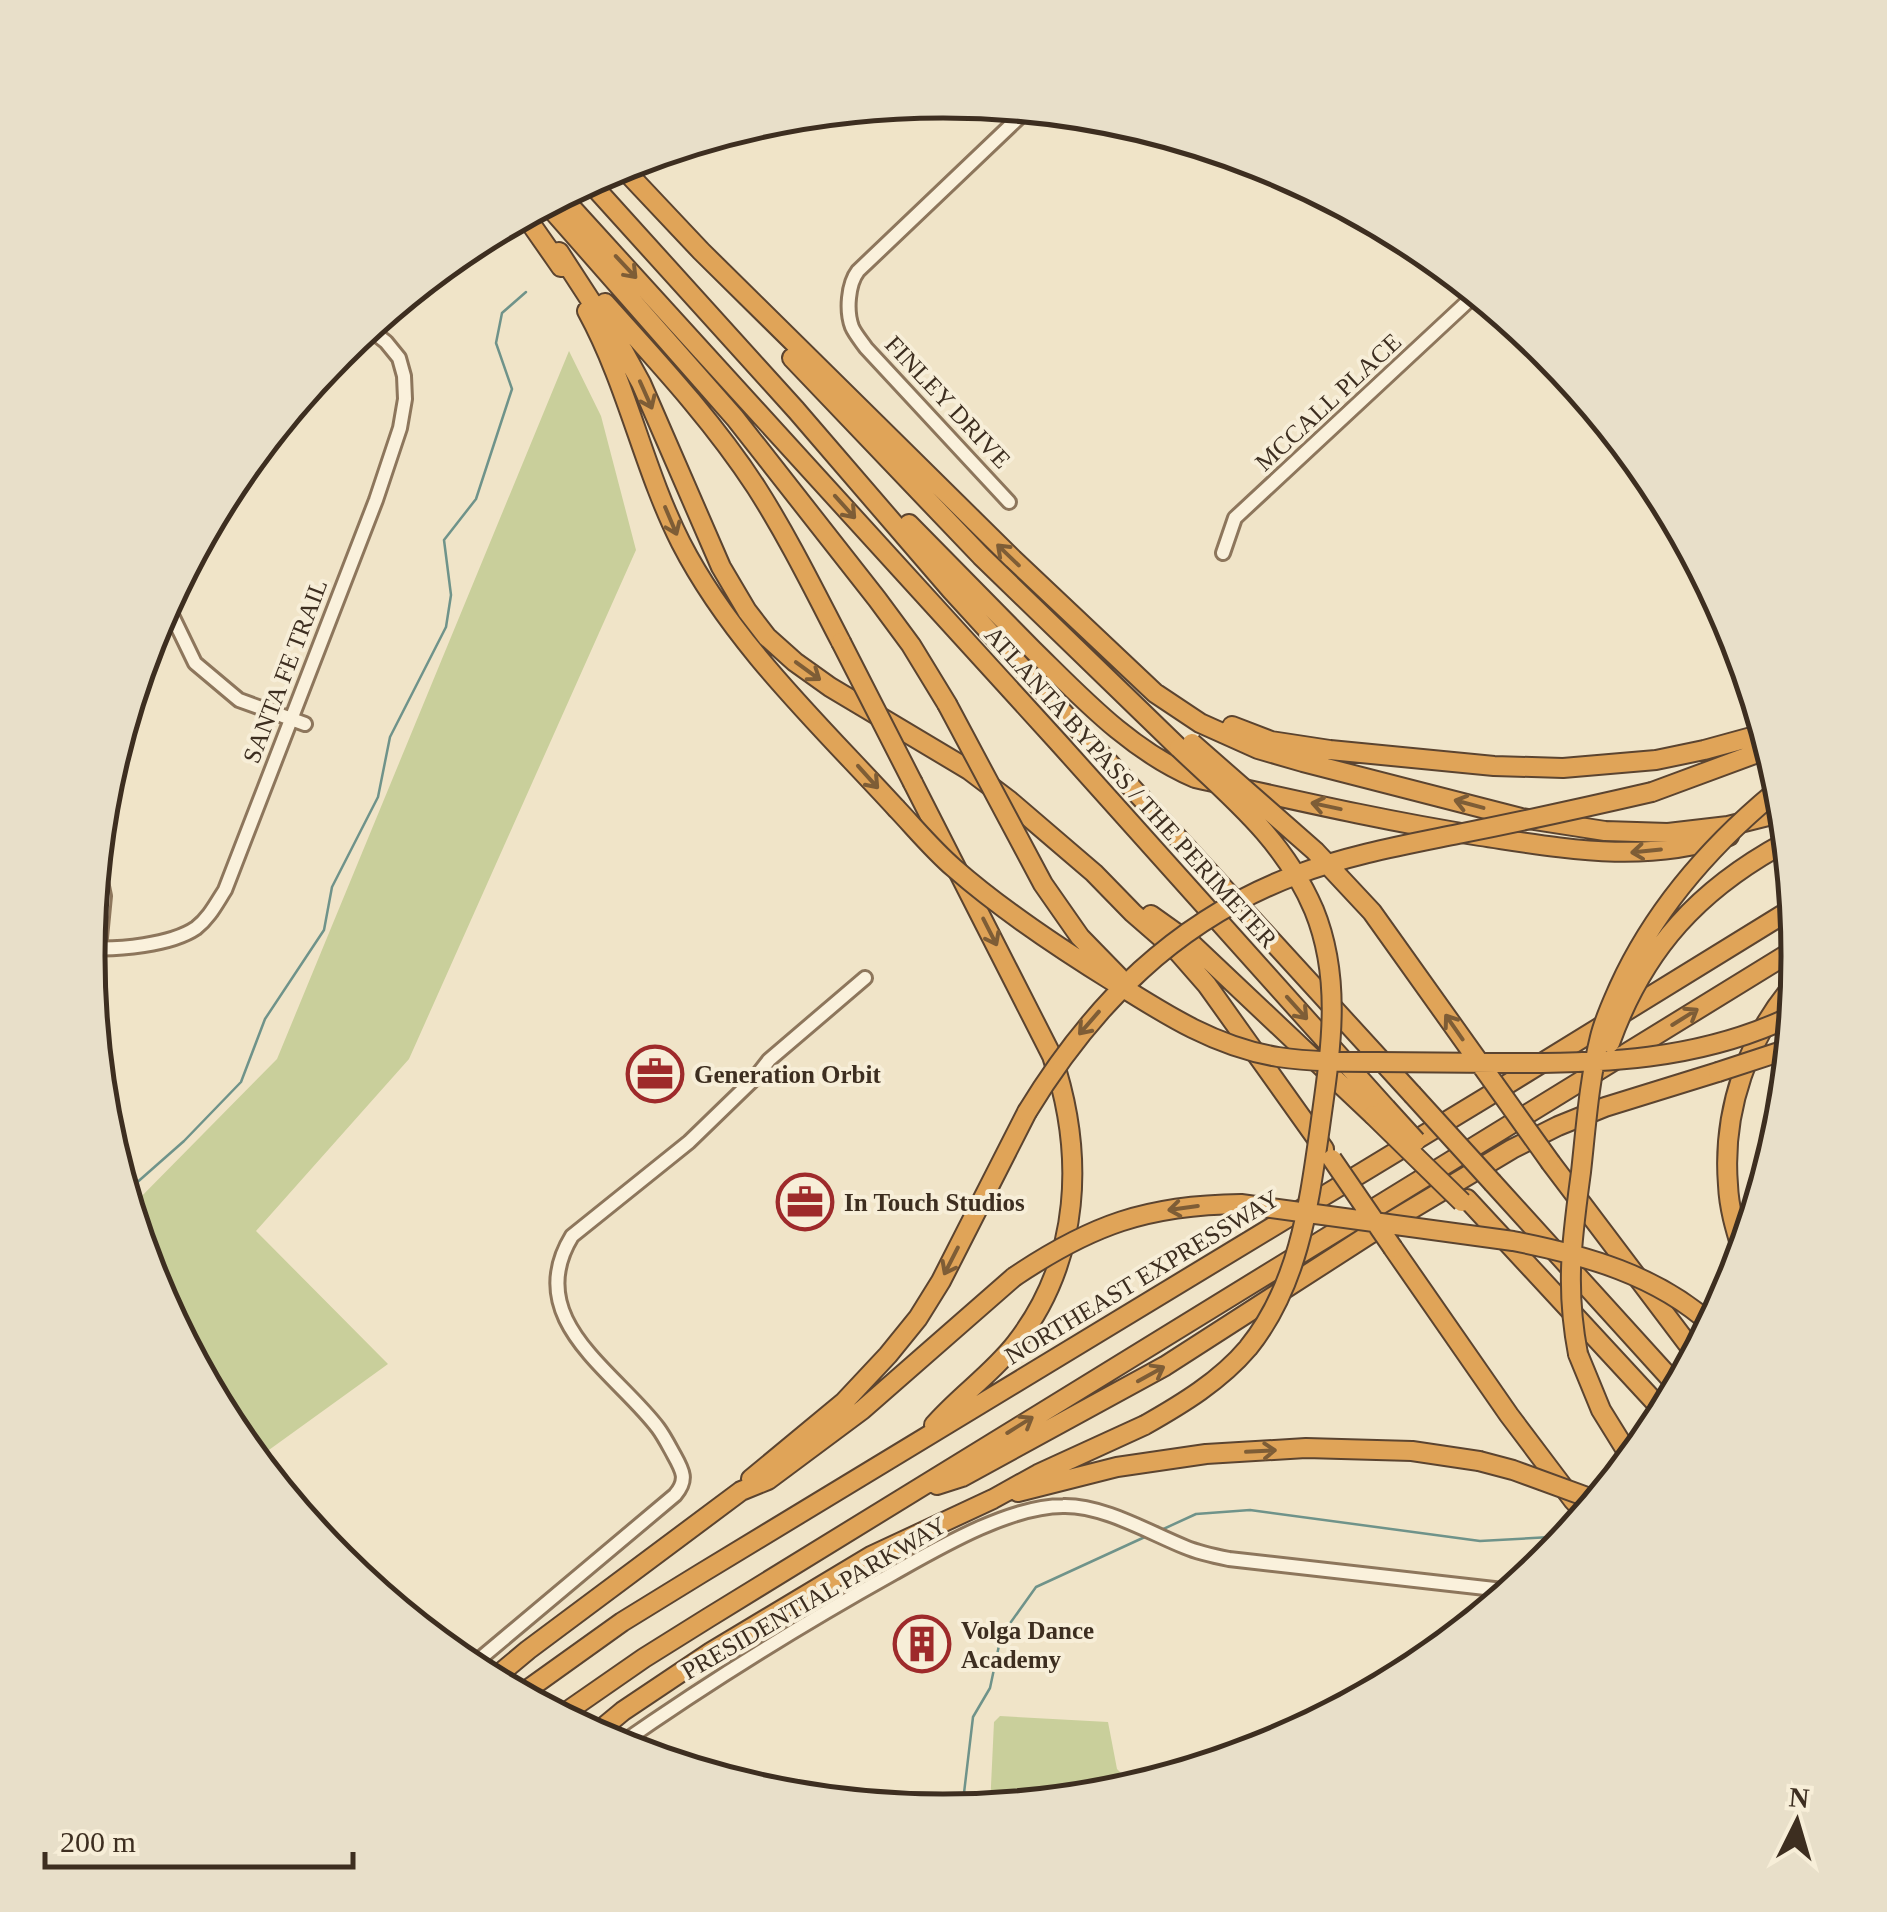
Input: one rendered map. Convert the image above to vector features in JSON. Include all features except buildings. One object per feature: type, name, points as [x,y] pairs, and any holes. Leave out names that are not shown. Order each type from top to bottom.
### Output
[{"type":"highway","points":[[607,1724],[696,1662],[871,1556],[1145,1425],[1187,1401],[1247,1348],[1288,1279],[1301,1240],[1333,1022],[1326,948],[1311,904],[1290,864],[1261,826],[1099,661],[1054,625],[981,556],[798,364],[632,178]]},
{"type":"highway","name":"ATLANTA BYPASS / THE PERIMETER","points":[[599,192],[796,410],[951,590],[1668,1377]]},
{"type":"highway","name":"ATLANTA BYPASS / THE PERIMETER","points":[[570,206],[1059,743],[1379,1111],[1654,1401]]},
{"type":"highway","points":[[556,213],[735,418],[877,599],[948,704],[1044,884],[1080,937],[1140,998]]},
{"type":"highway","points":[[534,225],[701,412],[755,486],[790,544],[1052,1056],[1067,1109],[1073,1166],[1072,1205],[1053,1280],[1016,1344],[920,1440]]},
{"type":"highway","points":[[532,226],[564,271],[607,348],[655,484],[698,575],[751,650],[950,865],[1064,951],[1182,1024],[1235,1047],[1334,1062],[1549,1064],[1633,1060],[1716,1044],[1779,1021]]},
{"type":"highway","points":[[700,251],[1012,560],[1155,693],[1200,722],[1258,749],[1522,818],[1605,831],[1668,832],[1728,826],[1770,815]]},
{"type":"highway","points":[[559,252],[624,352],[720,567],[768,637],[830,688],[969,770],[1010,801],[1180,953],[1332,1160],[1509,1415],[1577,1505]]},
{"type":"highway","points":[[796,410],[1092,709],[1170,768],[1195,778],[1420,826],[1590,852],[1632,853],[1703,844],[1770,816]]},
{"type":"highway","points":[[1112,653],[1211,718],[1272,740],[1330,750],[1494,766],[1590,768],[1656,760],[1753,737]]},
{"type":"highway","points":[[1185,745],[1315,851],[1372,912],[1551,1164],[1687,1343]]},
{"type":"highway","points":[[504,1670],[741,1491],[755,1474],[844,1402],[888,1355],[941,1281],[1028,1112],[1064,1054],[1126,982],[1176,940],[1232,904],[1292,876],[1329,864],[1652,792],[1756,753]]},
{"type":"highway","points":[[1623,1447],[1592,1392],[1578,1354],[1572,1321],[1570,1261],[1600,1034],[1636,950],[1695,867],[1767,800]]},
{"type":"highway","points":[[1580,1175],[1607,1052],[1643,972],[1680,921],[1713,890],[1775,849]]},
{"type":"highway","points":[[1094,873],[1193,945],[1379,1111]]},
{"type":"highway","name":"NORTHEAST EXPRESSWAY","points":[[533,1687],[622,1622],[1781,916]]},
{"type":"highway","points":[[572,1707],[908,1494],[1782,957]]},
{"type":"highway","points":[[1736,1231],[1728,1184],[1728,1133],[1736,1092],[1750,1054],[1780,1000]]},
{"type":"highway","points":[[908,1494],[962,1477],[1165,1366],[1370,1234],[1512,1149],[1605,1107],[1776,1053]]},
{"type":"highway","points":[[741,1491],[768,1480],[862,1410],[1014,1277],[1098,1228],[1151,1212],[1241,1204],[1513,1240],[1621,1269],[1663,1290],[1700,1317]]},
{"type":"highway","points":[[993,1499],[1117,1467],[1206,1454],[1306,1448],[1412,1451],[1479,1462],[1514,1470],[1585,1496]]},
{"type":"street","name":"FINLEY DRIVE","points":[[1010,502],[866,348],[851,324],[849,299],[852,278],[858,271],[1015,121]]},
{"type":"street","name":"MCCALL PLACE","points":[[1223,553],[1235,518],[1467,302]]},
{"type":"street","name":"SANTA FE TRAIL","points":[[105,948],[129,948],[194,930],[210,915],[224,890],[376,500],[402,414],[404,376],[399,358],[379,337]]},
{"type":"street","points":[[175,621],[195,663],[239,700],[305,724]]},
{"type":"street","points":[[483,1656],[675,1495],[685,1478],[659,1429],[590,1356],[568,1324],[557,1292],[562,1251],[572,1236],[689,1142],[769,1060],[866,978]]},
{"type":"street","name":"PRESIDENTIAL PARKWAY","points":[[633,1735],[827,1610],[932,1552],[988,1525],[1037,1508],[1082,1507],[1203,1554],[1229,1559],[1492,1590]]},
{"type":"green space","points":[[569,351],[601,416],[636,550],[409,1059],[256,1231],[388,1364],[267,1451],[191,1327],[141,1197],[277,1059]]},
{"type":"green space","points":[[1000,1716],[1108,1722],[1117,1769],[1123,1775],[991,1793],[994,1722]]},
{"type":"waterway","points":[[137,1183],[241,1082],[265,1019],[324,930],[332,887],[378,797],[390,737],[446,627],[451,595],[444,540],[476,499],[512,389],[496,343],[502,313],[526,292]]},
{"type":"waterway","points":[[1159,1531],[1196,1514],[1250,1510],[1480,1541],[1547,1537]]},
{"type":"waterway","points":[[964,1794],[973,1717],[990,1688],[1001,1636],[1036,1587],[1147,1536]]},
{"type":"place","name":"Generation Orbit","points":[[655,1074]]},
{"type":"place","name":"In Touch Studios","points":[[805,1202]]},
{"type":"place","name":"Volga Dance Academy","points":[[922,1644]]}]
